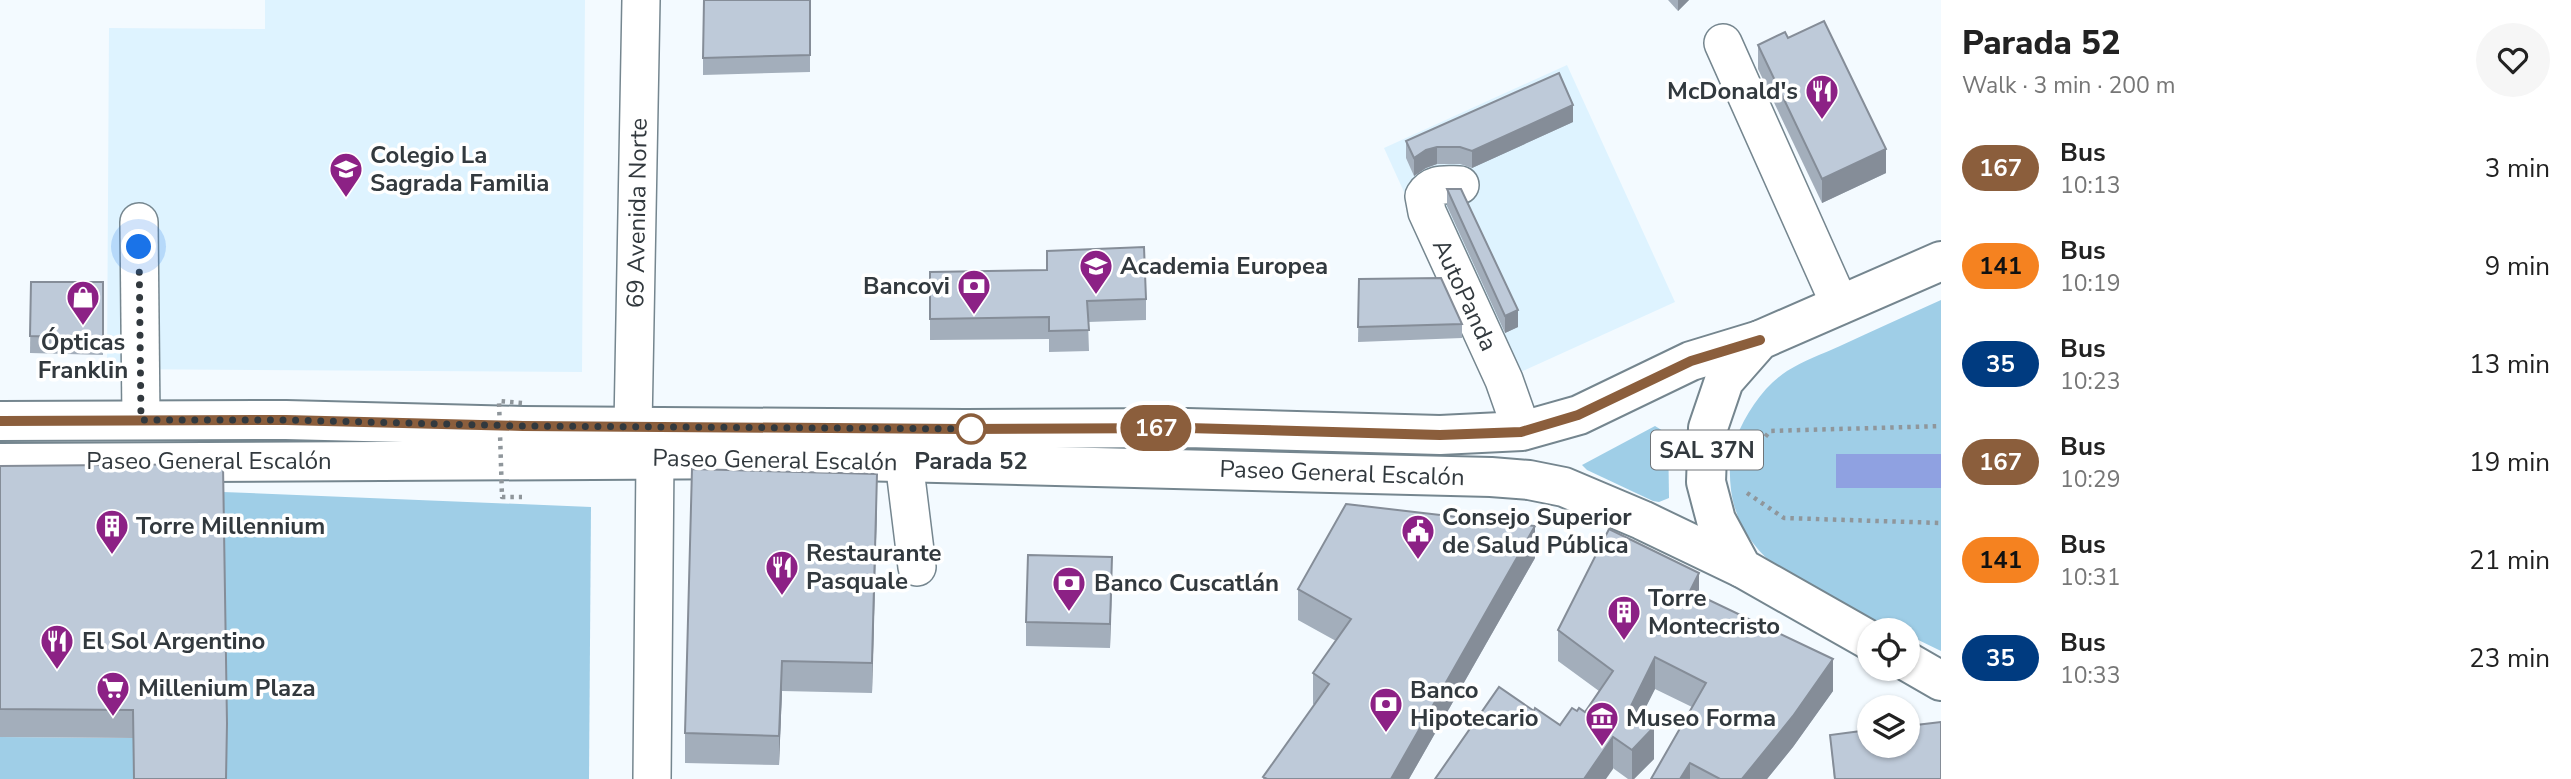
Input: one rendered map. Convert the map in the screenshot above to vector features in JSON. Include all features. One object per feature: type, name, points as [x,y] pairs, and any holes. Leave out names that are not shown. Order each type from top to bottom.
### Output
[{"type":"main road","name":"SAL 37N","points":[[1742,568],[1716,520],[1706,482],[1708,428],[1724,381],[1760,340],[1941,261]]},
{"type":"main road","name":"Paseo General Escalón","points":[[0,421],[286,420],[965,429],[1187,428],[1440,435],[1521,432],[1578,415],[1691,361],[1760,340]]},
{"type":"main road","name":"Paseo General Escalón","points":[[0,463],[655,458],[904,461],[1529,480],[1564,487],[1590,497],[1742,568],[1857,633]]},
{"type":"main road","points":[[1920,669],[1941,681]]},
{"type":"street","name":"69 Avenida Norte","points":[[633,426],[641,0]]},
{"type":"street","points":[[1723,43],[1840,304]]},
{"type":"street","name":"AutoPanda","points":[[1460,185],[1434,185],[1424,195],[1425,205],[1504,380],[1521,432]]},
{"type":"street","points":[[139,222],[141,420]]},
{"type":"street","points":[[652,779],[655,458]]},
{"type":"street","points":[[0,481],[194,478],[217,461]]},
{"type":"street","points":[[904,461],[917,567]]},
{"type":"path","points":[[522,403],[499,401],[502,497],[522,497]]},
{"type":"path","points":[[1738,470],[1770,431],[1941,426]]},
{"type":"path","points":[[1740,487],[1784,518],[1941,523]]},
{"type":"shaded area","name":"Colegio La Sagrada Familia","points":[[265,0],[585,0],[582,372],[107,369],[109,28],[265,29]]},
{"type":"shaded area","points":[[1567,65],[1675,302],[1492,385],[1384,148]]},
{"type":"shaded area","points":[[1941,300],[1941,651],[1920,641],[1920,618],[1869,618],[1793,579],[1771,562],[1752,542],[1739,518],[1731,490],[1730,470],[1734,444],[1740,428],[1763,392],[1778,377],[1806,361]]},
{"type":"shaded area","points":[[1655,426],[1668,434],[1669,498],[1653,501],[1587,470],[1582,465]]},
{"type":"shaded area","points":[[223,492],[591,507],[589,779],[226,779]]},
{"type":"shaded area","points":[[0,737],[133,738],[134,779],[0,779]]},
{"type":"water","points":[[1836,454],[1941,454],[1941,488],[1836,488]]},
{"type":"building","points":[[704,0],[810,0],[810,55],[703,58]]},
{"type":"building","name":"McDonald's","points":[[1824,21],[1886,149],[1822,179],[1758,45],[1785,32],[1788,38]]},
{"type":"building","points":[[1559,73],[1573,105],[1472,151],[1460,147],[1437,147],[1414,158],[1406,141]]},
{"type":"building","points":[[1447,189],[1461,189],[1518,310],[1505,316]]},
{"type":"building","points":[[1144,247],[1146,299],[1087,301],[1089,330],[1049,331],[1049,317],[930,319],[930,272],[1047,270],[1047,251]]},
{"type":"building","points":[[1441,278],[1462,324],[1358,327],[1359,279]]},
{"type":"building","points":[[31,282],[103,282],[103,338],[30,336]]},
{"type":"building","name":"Torre Millennium","points":[[223,464],[226,779],[134,779],[133,710],[0,709],[0,466]]},
{"type":"building","name":"Restaurante Pasquale","points":[[692,469],[877,474],[872,663],[782,661],[779,736],[685,733]]},
{"type":"building","points":[[1346,504],[1535,526],[1391,779],[1267,779],[1263,777],[1329,684],[1313,673],[1351,619],[1298,589]]},
{"type":"building","points":[[1609,529],[1699,573],[1690,591],[1833,659],[1793,716],[1742,779],[1720,779],[1690,763],[1680,779],[1651,779],[1706,683],[1655,657],[1629,710],[1654,727],[1632,750],[1613,737],[1584,779],[1435,779],[1499,687],[1560,725],[1572,708],[1585,712],[1613,671],[1558,630]]},
{"type":"building","name":"Banco Cuscatlán","points":[[1028,555],[1112,557],[1110,624],[1026,622]]},
{"type":"building","points":[[1941,722],[1941,779],[1835,779],[1830,735],[1857,732],[1857,758],[1920,758],[1920,725]]},
{"type":"bus line","name":"167","points":[[0,421],[286,420],[523,426],[1187,428],[1440,435],[1521,432],[1578,415],[1617,399],[1691,361],[1760,340]]},
{"type":"place","name":"McDonald's","points":[[1822,121]]},
{"type":"place","name":"Colegio La Sagrada Familia","points":[[346,199]]},
{"type":"place","name":"Academia Europea","points":[[1096,296]]},
{"type":"place","name":"Bancovi","points":[[974,316]]},
{"type":"place","name":"Ópticas Franklin","points":[[83,327]]},
{"type":"place","name":"Parada 52","points":[[971,429]]},
{"type":"place","name":"Torre Millennium","points":[[112,556]]},
{"type":"place","name":"Consejo Superior de Salud Pública","points":[[1418,561]]},
{"type":"place","name":"Restaurante Pasquale","points":[[782,597]]},
{"type":"place","name":"Banco Cuscatlán","points":[[1069,613]]},
{"type":"place","name":"Torre Montecristo","points":[[1624,642]]},
{"type":"place","name":"El Sol Argentino","points":[[57,671]]},
{"type":"place","name":"Millenium Plaza","points":[[113,718]]},
{"type":"place","name":"Banco Hipotecario","points":[[1386,734]]},
{"type":"place","name":"Museo Forma","points":[[1602,748]]},
{"type":"route","points":[[139,247],[141,420],[971,429]]}]
